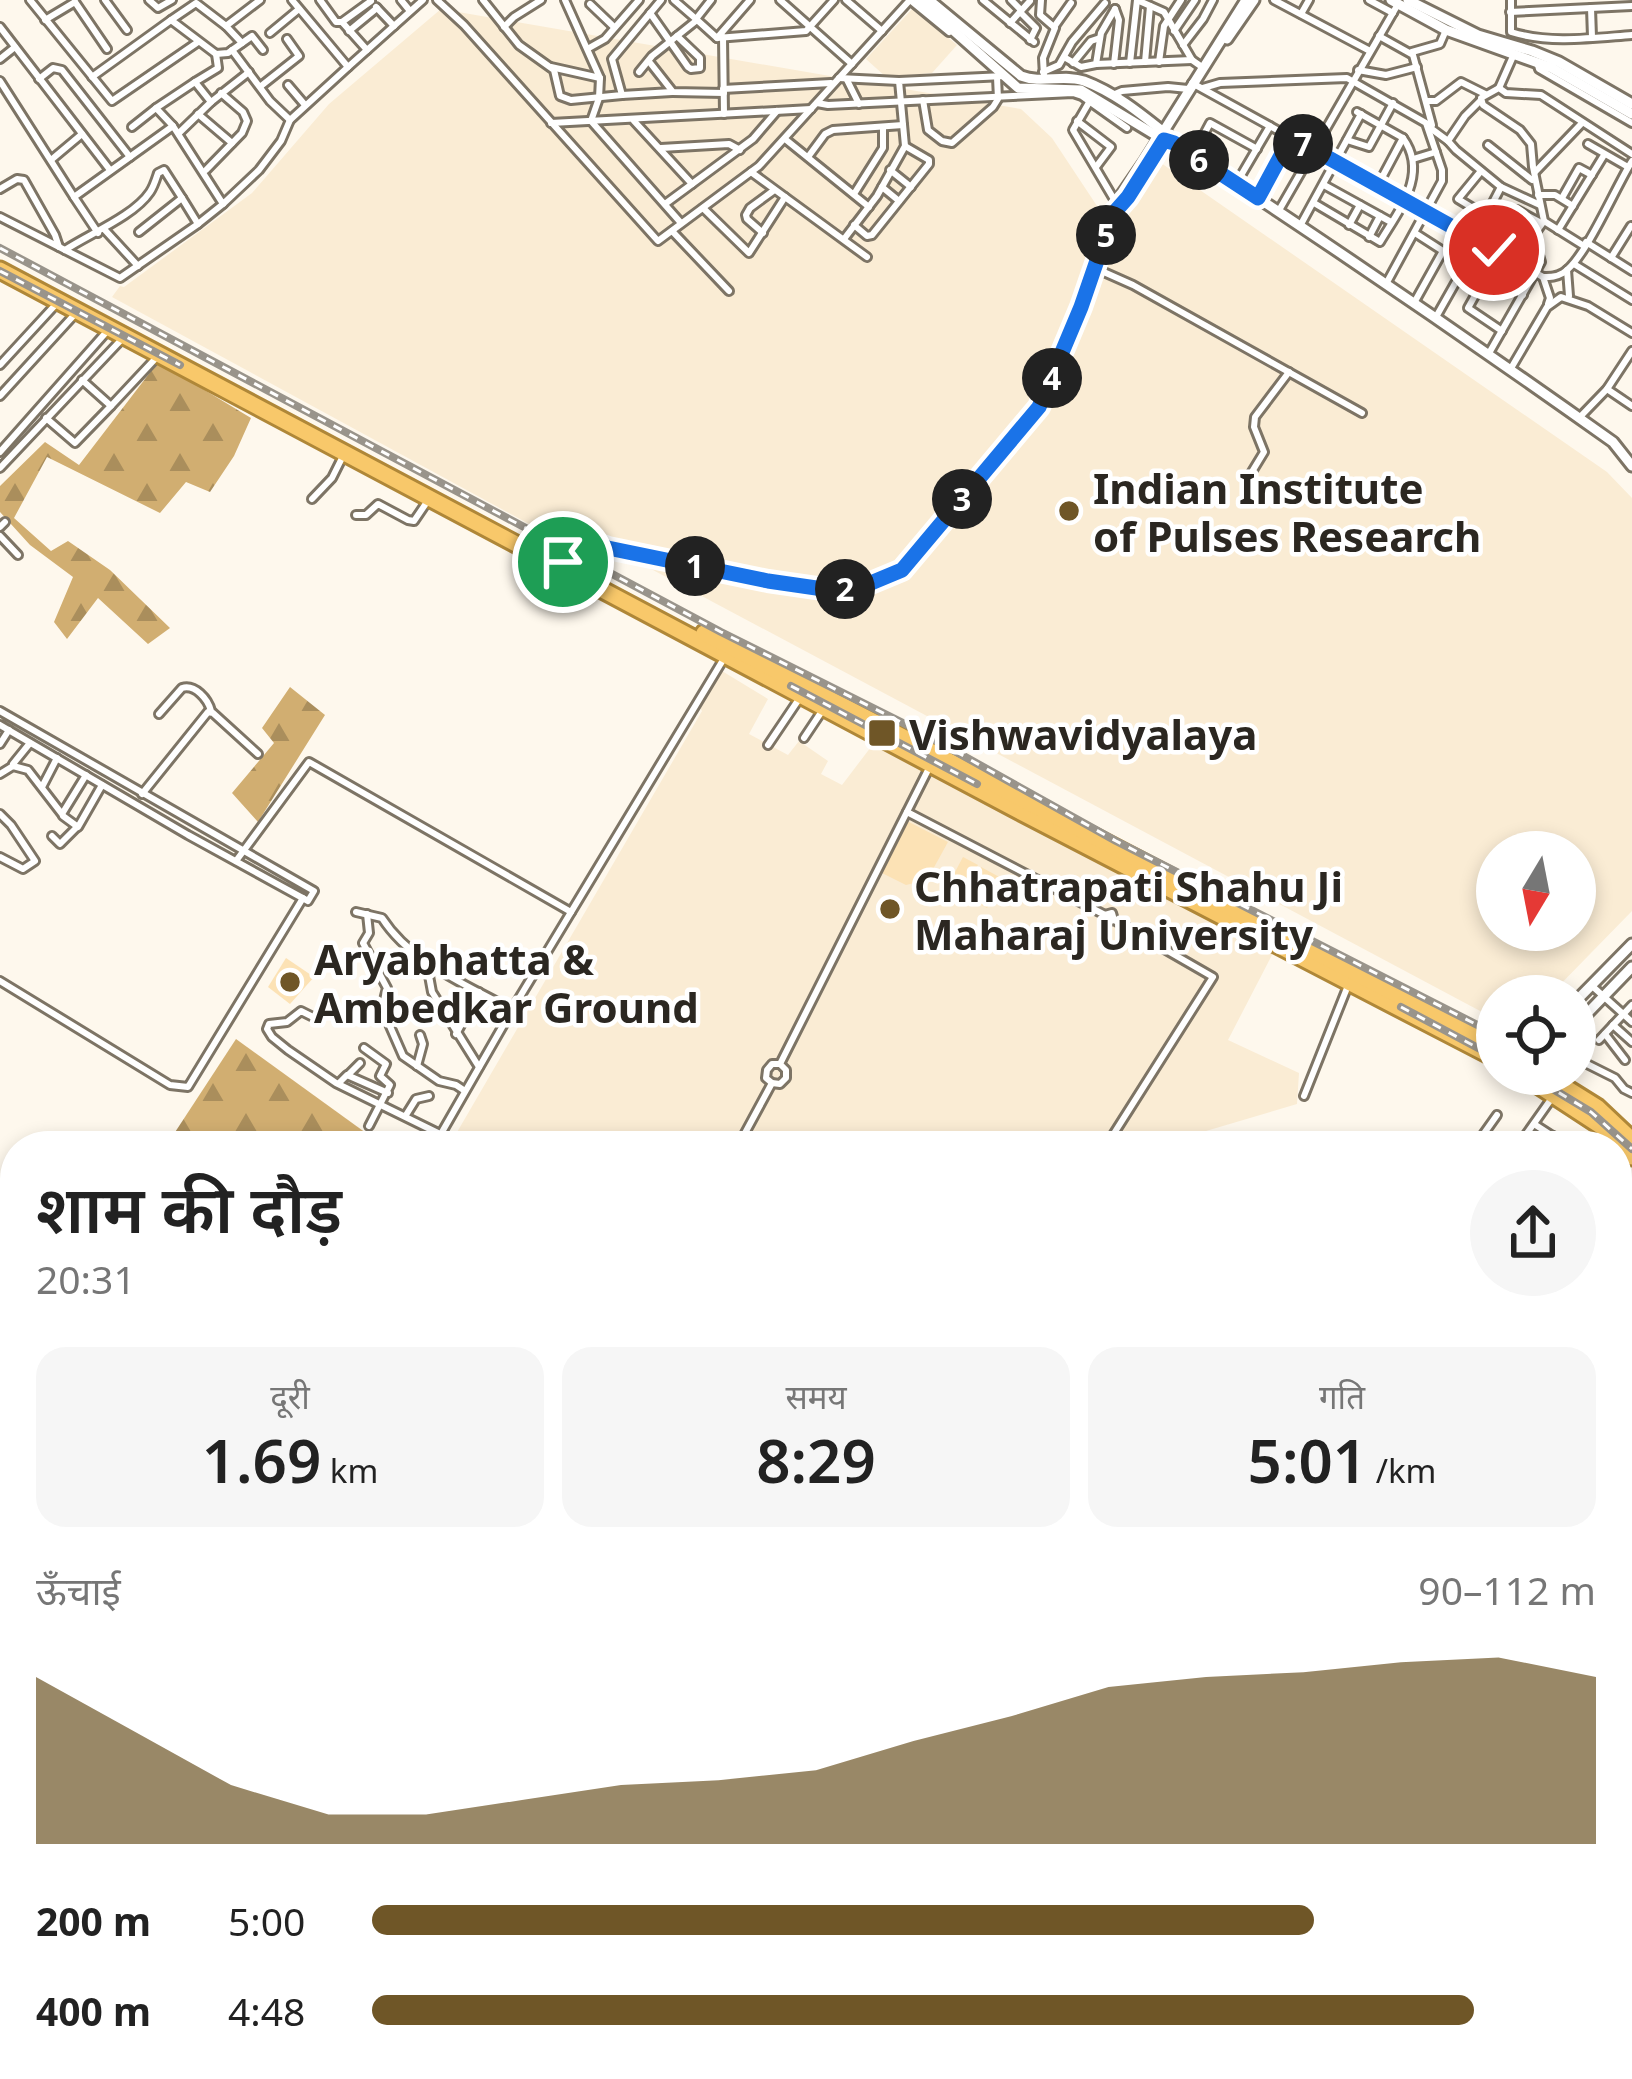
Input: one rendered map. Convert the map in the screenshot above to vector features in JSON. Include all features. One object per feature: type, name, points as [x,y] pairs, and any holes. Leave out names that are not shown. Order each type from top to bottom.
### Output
[{"type":"highway","points":[[0,267],[79,310]]},
{"type":"highway","points":[[0,267],[563,562],[801,696],[934,759]]},
{"type":"highway","points":[[119,330],[429,500],[1259,930],[1476,1037]]},
{"type":"highway","points":[[1259,930],[1476,1048]]},
{"type":"highway","points":[[1556,1095],[1605,1130]]},
{"type":"highway","points":[[1573,1095],[1597,1107],[1622,1131]]},
{"type":"street","points":[[30,0],[110,100],[198,41]]},
{"type":"street","points":[[105,0],[127,30]]},
{"type":"street","points":[[149,0],[158,8],[172,0]]},
{"type":"street","points":[[226,26],[260,0]]},
{"type":"street","points":[[292,0],[348,68]]},
{"type":"street","points":[[320,0],[336,22],[375,3]]},
{"type":"street","points":[[401,0],[410,11]]},
{"type":"street","points":[[0,217],[120,278],[224,204],[259,170],[290,120],[423,0]]},
{"type":"street","points":[[437,0],[658,241],[752,172],[913,0],[1020,98]]},
{"type":"street","points":[[482,0],[524,49],[551,67],[600,78]]},
{"type":"street","points":[[504,27],[541,0]]},
{"type":"street","points":[[565,0],[600,78],[591,121]]},
{"type":"street","points":[[622,95],[611,60],[661,0]]},
{"type":"street","points":[[674,0],[720,38],[800,32],[813,27],[829,2]]},
{"type":"street","points":[[639,72],[697,20],[711,0]]},
{"type":"street","points":[[724,113],[720,38],[750,0]]},
{"type":"street","points":[[780,0],[852,64]]},
{"type":"street","points":[[846,0],[882,32]]},
{"type":"street","points":[[983,0],[1032,41],[1036,28],[1012,0]]},
{"type":"street","points":[[1041,0],[1040,15],[1054,27]]},
{"type":"street","points":[[1159,62],[1164,26],[1180,0]]},
{"type":"street","points":[[1174,32],[1195,0]]},
{"type":"street","points":[[1183,45],[1213,0]]},
{"type":"street","points":[[1195,86],[1197,63],[1250,0]]},
{"type":"street","points":[[563,562],[576,536],[608,548],[837,591],[902,570],[1039,407],[1114,208],[1128,197],[1250,0]]},
{"type":"street","points":[[1274,0],[1370,51]]},
{"type":"street","points":[[1301,14],[1309,0]]},
{"type":"street","points":[[1370,0],[1398,4],[1512,43],[1559,62],[1632,104]]},
{"type":"street","points":[[1448,141],[1482,98],[1499,88],[1512,43],[1510,0]]},
{"type":"street","points":[[45,20],[76,1],[106,49]]},
{"type":"street","points":[[1010,23],[1030,1]]},
{"type":"street","points":[[1130,63],[1137,1],[1164,12],[1197,63]]},
{"type":"street","points":[[92,77],[195,2],[242,43]]},
{"type":"street","points":[[589,48],[602,41],[634,2]]},
{"type":"street","points":[[937,2],[1021,76],[1088,83],[1165,138]]},
{"type":"street","points":[[375,3],[394,26]]},
{"type":"street","points":[[350,31],[375,3]]},
{"type":"street","points":[[1044,76],[1043,56],[1054,27],[1071,3]]},
{"type":"street","points":[[1044,76],[1054,70],[1106,3]]},
{"type":"street","points":[[590,4],[614,27]]},
{"type":"street","points":[[1398,4],[1446,30],[1512,43],[1632,35]]},
{"type":"street","points":[[1278,212],[1398,4]]},
{"type":"street","points":[[1510,12],[1580,4],[1632,6]]},
{"type":"street","points":[[1145,62],[1150,5]]},
{"type":"street","points":[[1592,38],[1595,6]]},
{"type":"street","points":[[270,33],[299,9]]},
{"type":"street","points":[[1096,64],[1100,38],[1115,9],[1119,20],[1114,64]]},
{"type":"street","points":[[650,13],[700,58],[700,68],[689,68],[674,38]]},
{"type":"street","points":[[132,127],[218,68],[216,55],[171,20]]},
{"type":"street","points":[[342,22],[367,50]]},
{"type":"street","points":[[0,27],[110,170]]},
{"type":"street","points":[[1411,53],[1440,44],[1446,30]]},
{"type":"street","points":[[216,55],[252,36],[263,50]]},
{"type":"street","points":[[1378,36],[1411,53],[1442,170],[1442,181],[1386,284]]},
{"type":"street","points":[[1073,63],[1091,41],[1100,38]]},
{"type":"street","points":[[260,87],[298,56],[286,39]]},
{"type":"street","points":[[1512,43],[1632,118]]},
{"type":"street","points":[[0,59],[15,47]]},
{"type":"street","points":[[232,50],[290,120]]},
{"type":"street","points":[[1064,57],[1084,67],[1197,63]]},
{"type":"street","points":[[651,64],[673,92]]},
{"type":"street","points":[[551,67],[563,99],[840,80],[1000,76],[1022,89],[1075,88],[1127,128]]},
{"type":"street","points":[[1084,67],[1091,77],[1088,83]]},
{"type":"street","points":[[1358,70],[1386,75],[1417,67]]},
{"type":"street","points":[[39,79],[52,68],[62,70],[130,157]]},
{"type":"street","points":[[74,197],[198,114],[249,72]]},
{"type":"street","points":[[923,100],[928,130],[950,143],[988,113],[998,99],[1000,76]]},
{"type":"street","points":[[840,80],[859,104]]},
{"type":"street","points":[[844,239],[905,146],[899,80]]},
{"type":"street","points":[[1113,97],[1127,90],[1220,83],[1352,80],[1423,119],[1501,187],[1540,205]]},
{"type":"street","points":[[0,81],[74,197],[138,266]]},
{"type":"street","points":[[195,82],[211,102]]},
{"type":"street","points":[[1426,101],[1436,100],[1460,82],[1531,142],[1543,222],[1515,262]]},
{"type":"street","points":[[289,85],[305,105]]},
{"type":"street","points":[[1195,86],[1540,275],[1560,275],[1570,267],[1631,161]]},
{"type":"street","points":[[1499,88],[1506,93],[1541,94],[1631,161]]},
{"type":"street","points":[[205,171],[245,127],[246,116],[221,93]]},
{"type":"street","points":[[551,123],[1073,93],[1165,138],[1300,226],[1579,418],[1612,442],[1632,466]]},
{"type":"street","points":[[1091,99],[1073,130],[1114,208]]},
{"type":"street","points":[[1347,140],[1367,148],[1393,103]]},
{"type":"street","points":[[156,108],[176,129],[224,204]]},
{"type":"street","points":[[664,204],[740,150],[777,111]]},
{"type":"street","points":[[747,112],[762,129]]},
{"type":"street","points":[[1300,226],[1359,113],[1409,145],[1415,175],[1380,242],[1314,203]]},
{"type":"street","points":[[198,114],[232,143]]},
{"type":"street","points":[[632,118],[692,184]]},
{"type":"street","points":[[591,121],[681,224]]},
{"type":"street","points":[[1076,121],[1112,147],[1096,168]]},
{"type":"street","points":[[1193,155],[1210,123],[1257,149]]},
{"type":"street","points":[[1534,177],[1582,123]]},
{"type":"street","points":[[808,157],[833,130],[902,125]]},
{"type":"street","points":[[1236,184],[1270,126]]},
{"type":"street","points":[[854,194],[883,148],[883,129]]},
{"type":"street","points":[[51,160],[82,134]]},
{"type":"street","points":[[1258,198],[1291,137]]},
{"type":"street","points":[[1378,185],[1403,138]]},
{"type":"street","points":[[785,139],[868,207]]},
{"type":"street","points":[[659,148],[729,144],[740,150]]},
{"type":"street","points":[[1588,144],[1631,161]]},
{"type":"street","points":[[1488,145],[1534,177]]},
{"type":"street","points":[[854,224],[871,236],[930,161],[905,146]]},
{"type":"street","points":[[1412,159],[1436,152]]},
{"type":"street","points":[[1558,230],[1604,154]]},
{"type":"street","points":[[1562,198],[1579,169],[1592,175]]},
{"type":"street","points":[[62,249],[101,231],[148,194],[162,170],[198,224]]},
{"type":"street","points":[[890,170],[910,187]]},
{"type":"street","points":[[1481,170],[1458,199],[1486,216]]},
{"type":"street","points":[[752,172],[867,257]]},
{"type":"street","points":[[0,189],[23,180],[62,249]]},
{"type":"street","points":[[1324,185],[1391,222]]},
{"type":"street","points":[[881,187],[899,201]]},
{"type":"street","points":[[1436,318],[1501,187]]},
{"type":"street","points":[[763,233],[746,215],[774,189]]},
{"type":"street","points":[[1538,195],[1552,194],[1573,206]]},
{"type":"street","points":[[703,208],[748,253],[785,197]]},
{"type":"street","points":[[139,232],[182,198]]},
{"type":"street","points":[[1348,225],[1360,205]]},
{"type":"street","points":[[1494,250],[1517,210],[1632,271]]},
{"type":"street","points":[[1369,237],[1380,216]]},
{"type":"street","points":[[1611,258],[1628,225]]},
{"type":"street","points":[[1506,229],[1530,238],[1541,257],[1540,275],[1550,298],[1547,307]]},
{"type":"street","points":[[672,230],[729,291]]},
{"type":"street","points":[[1414,233],[1443,251],[1414,303]]},
{"type":"street","points":[[1466,263],[1523,295]]},
{"type":"street","points":[[1570,267],[1570,298]]},
{"type":"street","points":[[1570,267],[1632,300]]},
{"type":"street","points":[[1095,268],[1362,413]]},
{"type":"street","points":[[1487,274],[1468,308],[1502,331]]},
{"type":"street","points":[[1488,355],[1540,275]]},
{"type":"street","points":[[1510,370],[1554,299],[1570,298],[1588,306],[1632,334]]},
{"type":"street","points":[[0,365],[58,302]]},
{"type":"street","points":[[0,396],[79,310]]},
{"type":"street","points":[[0,468],[82,380],[119,330]]},
{"type":"street","points":[[0,452],[119,330]]},
{"type":"street","points":[[1579,418],[1632,352]]},
{"type":"street","points":[[46,418],[77,443],[158,355]]},
{"type":"street","points":[[1250,475],[1264,452],[1255,417],[1288,372]]},
{"type":"street","points":[[82,380],[111,406]]},
{"type":"street","points":[[1606,389],[1632,406]]},
{"type":"street","points":[[312,499],[332,478],[344,454]]},
{"type":"street","points":[[356,515],[366,515],[379,504],[412,521],[429,500]]},
{"type":"street","points":[[0,536],[18,555]]},
{"type":"street","points":[[442,1131],[728,652]]},
{"type":"street","points":[[159,714],[182,688],[193,688],[258,754]]},
{"type":"street","points":[[768,745],[801,696]]},
{"type":"street","points":[[804,738],[824,708]]},
{"type":"street","points":[[0,711],[314,891],[185,1088],[170,1085],[0,981]]},
{"type":"street","points":[[142,794],[211,711]]},
{"type":"street","points":[[0,725],[306,900]]},
{"type":"street","points":[[0,744],[9,730]]},
{"type":"street","points":[[0,774],[30,743]]},
{"type":"street","points":[[41,787],[57,758]]},
{"type":"street","points":[[780,1064],[934,759]]},
{"type":"street","points":[[236,862],[309,762],[571,912]]},
{"type":"street","points":[[10,766],[28,770],[67,821],[77,827]]},
{"type":"street","points":[[62,814],[86,775]]},
{"type":"street","points":[[52,836],[60,844],[77,827],[102,785]]},
{"type":"street","points":[[907,812],[1105,915],[1112,913],[1114,920],[1214,977],[1116,1131]]},
{"type":"street","points":[[0,814],[35,861],[22,869],[0,857]]},
{"type":"street","points":[[356,912],[382,918],[410,952],[512,1010]]},
{"type":"street","points":[[368,914],[364,944],[387,988],[383,1011],[401,1053],[439,1082],[465,1091]]},
{"type":"street","points":[[1596,980],[1632,944]]},
{"type":"street","points":[[390,970],[410,952]]},
{"type":"street","points":[[427,962],[431,990],[478,1067]]},
{"type":"street","points":[[1596,1004],[1632,967]]},
{"type":"street","points":[[1304,1096],[1349,983]]},
{"type":"street","points":[[1596,990],[1632,1022]]},
{"type":"street","points":[[457,1034],[479,992]]},
{"type":"street","points":[[1624,1060],[1602,1037],[1632,1005]]},
{"type":"street","points":[[315,1018],[301,1011],[290,1021],[269,1024],[267,1029],[288,1050],[338,1084],[434,1131]]},
{"type":"street","points":[[1613,1025],[1632,1042]]},
{"type":"street","points":[[417,1067],[423,1044],[420,1035]]},
{"type":"street","points":[[364,1048],[386,1064],[380,1076],[389,1083],[369,1126]]},
{"type":"street","points":[[338,1084],[360,1063]]},
{"type":"street","points":[[780,1064],[786,1078],[780,1084],[772,1083],[766,1070],[780,1064]]},
{"type":"street","points":[[1596,1068],[1632,1093]]},
{"type":"street","points":[[348,1075],[388,1093]]},
{"type":"street","points":[[746,1131],[772,1083]]},
{"type":"street","points":[[1529,1131],[1554,1095]]},
{"type":"street","points":[[405,1117],[416,1099],[429,1096]]},
{"type":"street","points":[[1486,1131],[1497,1115]]},
{"type":"street","points":[[1534,1124],[1544,1131]]},
{"type":"shaded area","points":[[913,8],[957,45],[932,73],[886,77],[866,59]]},
{"type":"shaded area","name":"Indian Institute of Pulses Research","points":[[441,9],[1021,109],[1052,138],[1103,215],[1121,214],[1161,163],[1607,472],[1632,498],[1632,911],[1596,948],[1596,831],[1476,831],[1476,951],[1593,951],[1570,975],[1476,975],[1476,1009],[593,538],[575,524],[564,543],[112,297],[120,286],[252,193],[329,104]]},
{"type":"shaded area","name":"Chhatrapati Shahu Ji Maharaj University","points":[[722,671],[768,699],[749,734],[788,755],[799,741],[828,761],[821,774],[842,785],[877,739],[1273,953],[1228,1040],[1299,1073],[1297,1104],[1206,1131],[458,1131]]},
{"type":"shaded area","points":[[907,821],[948,842],[927,880],[906,885],[882,873]]},
{"type":"shaded area","points":[[963,857],[978,865],[962,895],[947,887]]},
{"type":"shaded area","points":[[981,867],[1003,879],[987,908],[965,896]]},
{"type":"shaded area","name":"Aryabhatta & Ambedkar Ground","points":[[286,958],[314,977],[290,1004],[268,987]]},
{"type":"green space","points":[[158,362],[251,418],[210,492],[186,482],[160,513],[47,457],[14,518],[51,551],[68,541],[110,570],[170,628],[148,644],[98,598],[67,639],[54,622],[73,577],[30,545],[0,512],[0,486],[45,442],[79,465]]},
{"type":"green space","points":[[290,687],[325,715],[258,822],[232,793],[274,743],[262,728]]},
{"type":"green space","points":[[236,1039],[363,1131],[176,1131]]},
{"type":"waterway","points":[[1030,74],[1071,73]]},
{"type":"railway","points":[[0,248],[721,632],[917,730],[1116,841],[1476,1024]]},
{"type":"railway","points":[[0,271],[180,365]]},
{"type":"railway","points":[[791,686],[977,784]]},
{"type":"railway","points":[[1401,1007],[1476,1047]]},
{"type":"railway","points":[[1563,1095],[1612,1131]]},
{"type":"place","name":"Indian Institute of Pulses Research","points":[[1069,511]]},
{"type":"place","name":"Vishwavidyalaya","points":[[882,733]]},
{"type":"place","name":"Chhatrapati Shahu Ji Maharaj University","points":[[890,909]]},
{"type":"place","name":"Aryabhatta & Ambedkar Ground","points":[[290,982]]},
{"type":"route","points":[[563,562],[576,536],[608,548],[837,591],[902,570],[1039,407],[1113,214],[1164,140],[1258,198],[1291,137],[1494,250]]}]
